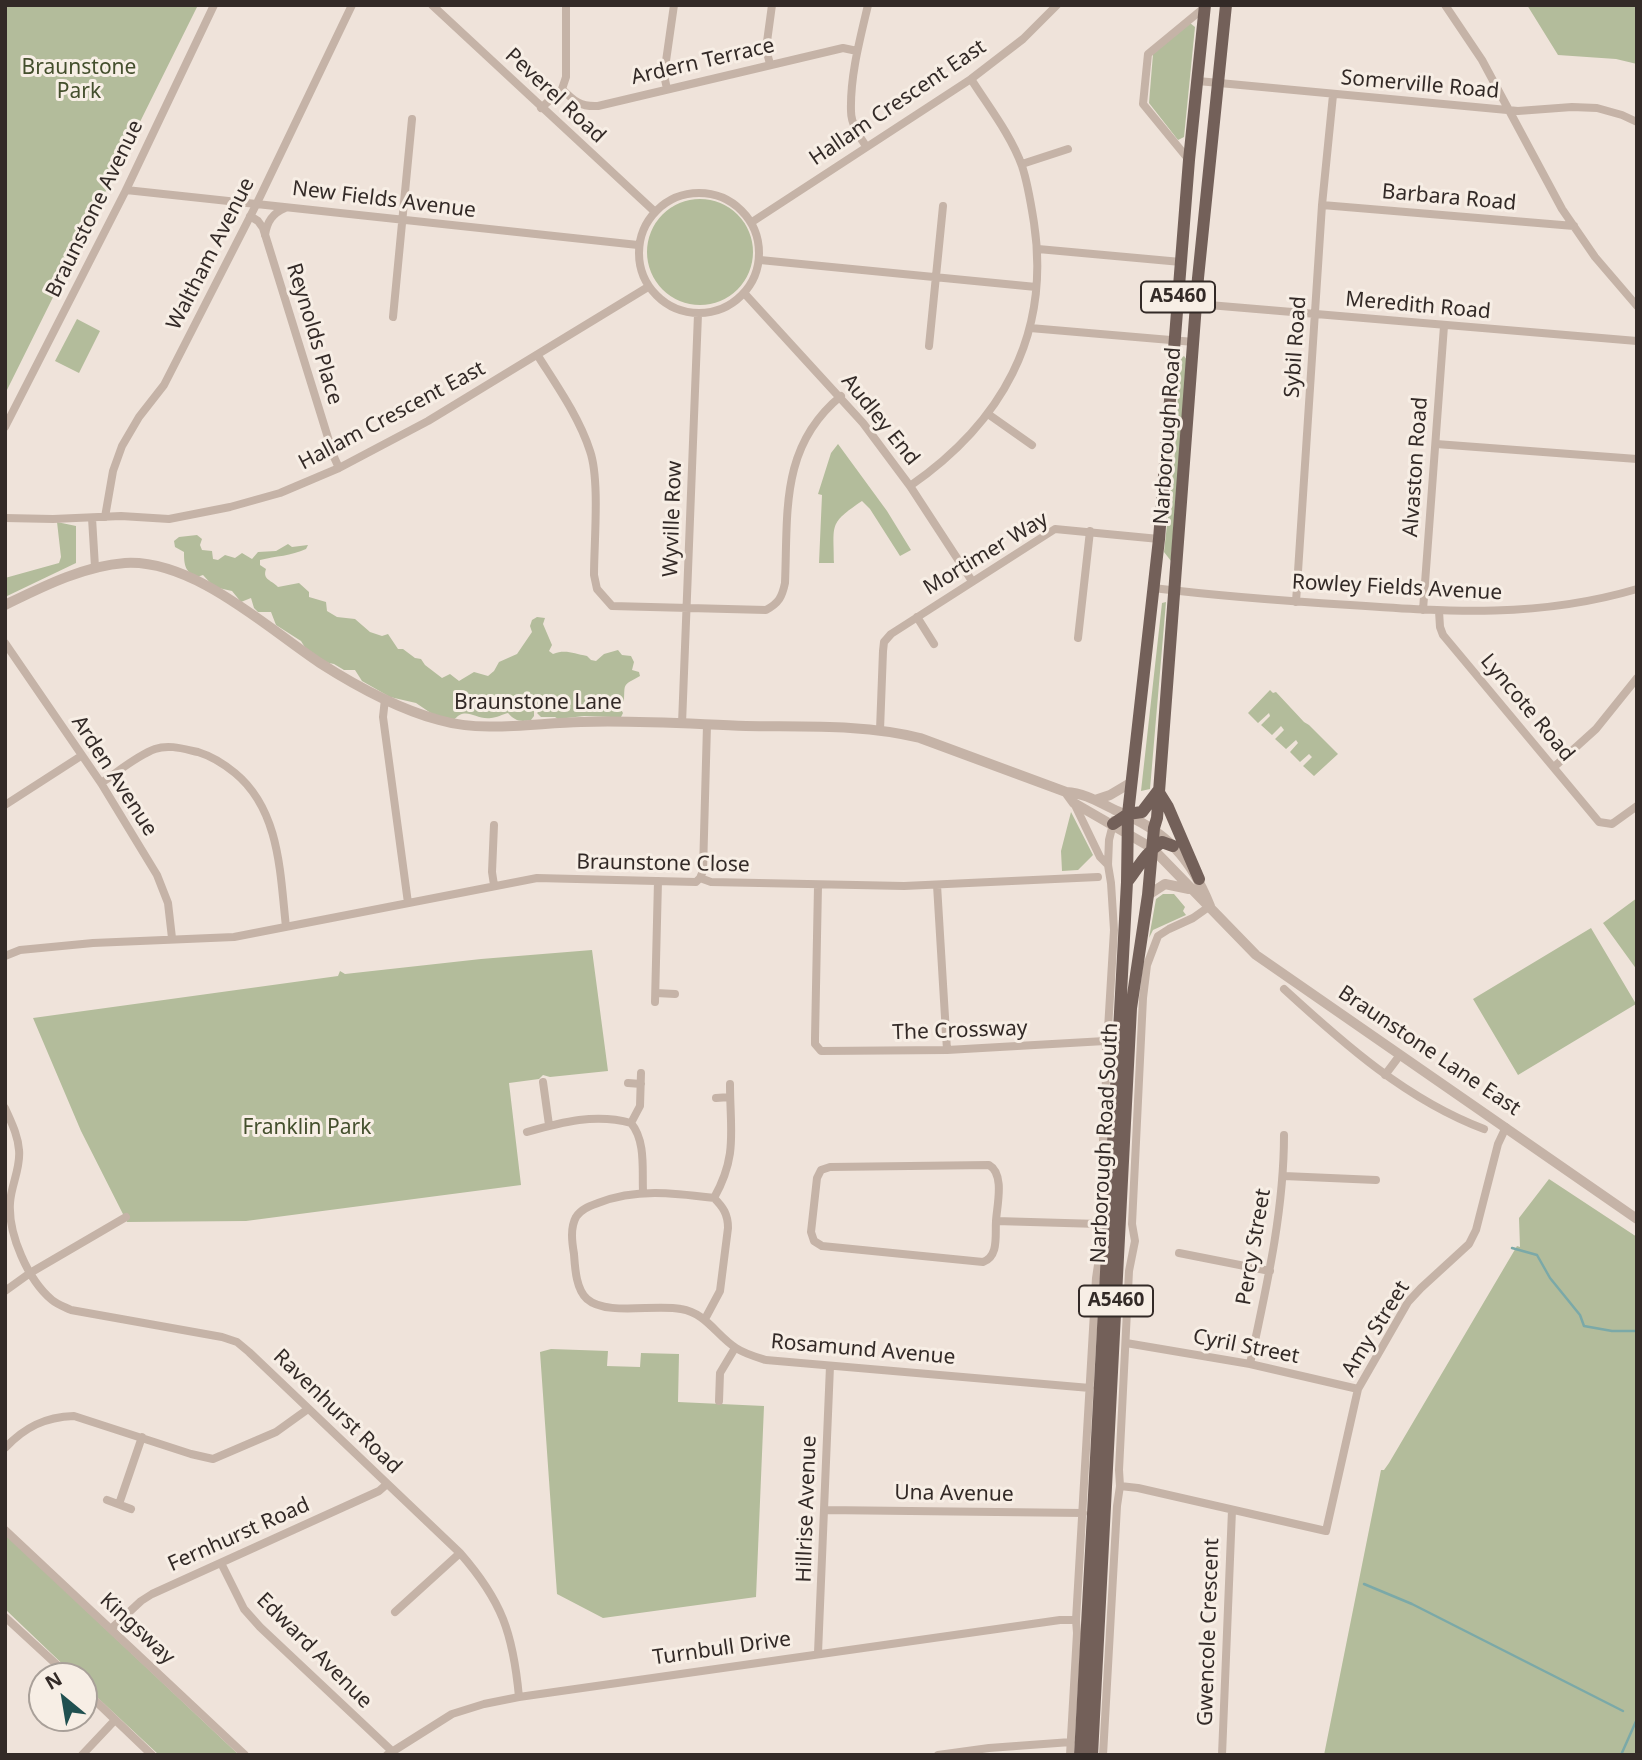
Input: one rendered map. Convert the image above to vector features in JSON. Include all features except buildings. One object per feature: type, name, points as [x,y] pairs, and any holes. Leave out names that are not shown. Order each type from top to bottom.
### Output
[{"type":"main road","name":"Narborough Road","points":[[1154,828],[1197,304],[1226,5]]},
{"type":"main road","name":"Narborough Road","points":[[1122,812],[1132,782],[1159,539],[1189,160],[1205,6]]},
{"type":"main road","points":[[1113,824],[1122,812],[1144,810],[1158,791],[1168,807],[1196,885]]},
{"type":"main road","name":"Narborough Road South","points":[[1080,1755],[1127,882],[1127,833],[1122,812]]},
{"type":"main road","name":"Narborough Road South","points":[[1092,1755],[1131,1008],[1148,895],[1154,828]]},
{"type":"main road","points":[[1127,882],[1152,848],[1162,842],[1172,846]]},
{"type":"street","name":"Braunstone Avenue","points":[[5,427],[126,190],[214,5]]},
{"type":"street","name":"Waltham Avenue","points":[[104,517],[113,471],[122,446],[139,417],[164,385],[257,202],[352,5]]},
{"type":"street","name":"Peverel Road","points":[[432,5],[654,211]]},
{"type":"street","points":[[541,108],[562,89],[566,77],[566,5]]},
{"type":"street","points":[[667,89],[664,75],[674,5]]},
{"type":"street","points":[[769,64],[765,50],[772,5]]},
{"type":"street","points":[[866,146],[857,133],[850,113],[857,51],[868,5]]},
{"type":"street","name":"Hallam Crescent East","points":[[752,222],[971,79],[1023,39],[1057,5]]},
{"type":"street","points":[[1446,5],[1482,60],[1552,192],[1619,287],[1637,306]]},
{"type":"street","name":"Narborough Road","points":[[1189,160],[1143,104],[1148,54],[1205,6]]},
{"type":"street","name":"Ardern Terrace","points":[[562,89],[584,107],[598,106],[843,48],[857,51]]},
{"type":"street","points":[[910,486],[956,451],[988,414],[1006,387],[1030,328],[1038,249],[1030,200],[1021,164],[1000,124],[971,79]]},
{"type":"street","name":"Somerville Road","points":[[1198,81],[1508,110],[1597,108],[1637,122]]},
{"type":"street","name":"Sybil Road","points":[[1296,601],[1322,205],[1333,95]]},
{"type":"street","points":[[393,317],[412,119]]},
{"type":"street","points":[[1021,164],[1068,149]]},
{"type":"street","name":"New Fields Avenue","points":[[126,190],[638,245]]},
{"type":"street","points":[[702,192],[732,201],[752,222],[759,240],[760,260],[755,279],[745,294],[733,304],[713,313],[698,314],[673,309],[648,287],[639,267],[638,245],[645,224],[654,211],[675,197],[702,192]]},
{"type":"street","name":"Barbara Road","points":[[1322,205],[1574,226]]},
{"type":"street","points":[[265,235],[272,216],[288,206]]},
{"type":"street","points":[[929,346],[943,206]]},
{"type":"street","name":"Reynolds Place","points":[[250,216],[258,220],[265,235],[339,468]]},
{"type":"street","points":[[1038,249],[1181,262]]},
{"type":"street","points":[[760,260],[1036,287]]},
{"type":"street","name":"Hallam Crescent East","points":[[5,518],[169,519],[230,508],[280,493],[339,468],[428,421],[648,287]]},
{"type":"street","name":"Audley End","points":[[745,294],[841,396],[910,486],[972,582]]},
{"type":"street","name":"Meredith Road","points":[[1197,304],[1637,341]]},
{"type":"street","name":"Wyville Row","points":[[682,724],[698,314]]},
{"type":"street","name":"Alvaston Road","points":[[1423,610],[1444,326]]},
{"type":"street","points":[[1030,328],[1194,342]]},
{"type":"street","points":[[538,356],[580,425],[592,453],[595,478],[594,575],[597,589],[612,606],[766,610],[777,604],[782,597],[785,583],[790,479],[794,462],[818,416],[841,396]]},
{"type":"street","points":[[988,414],[1032,445]]},
{"type":"street","points":[[1436,444],[1637,458]]},
{"type":"street","points":[[92,518],[95,567]]},
{"type":"street","name":"Mortimer Way","points":[[880,730],[884,642],[891,634],[1055,529],[1159,539]]},
{"type":"street","points":[[1078,638],[1090,531]]},
{"type":"street","name":"Braunstone Lane","points":[[5,605],[95,567],[142,564],[177,573],[195,581],[323,664],[385,699],[429,717],[465,726],[585,722],[880,730],[920,738],[1066,792],[1080,793],[1122,812]]},
{"type":"street","name":"Rowley Fields Avenue","points":[[1153,588],[1423,610],[1493,612],[1544,609],[1637,589]]},
{"type":"street","name":"Lyncote Road","points":[[1439,611],[1443,635],[1599,822],[1612,824],[1637,806]]},
{"type":"street","name":"Mortimer Way","points":[[917,617],[934,644]]},
{"type":"street","name":"Arden Avenue","points":[[5,643],[101,783],[164,888],[172,938]]},
{"type":"street","points":[[1554,767],[1595,729],[1637,678]]},
{"type":"street","points":[[385,699],[383,717],[408,903]]},
{"type":"street","points":[[700,878],[703,871],[707,725]]},
{"type":"street","points":[[101,783],[158,747],[178,747],[204,754],[225,765],[246,783],[262,806],[272,830],[286,927]]},
{"type":"street","points":[[5,805],[80,756]]},
{"type":"street","points":[[1095,800],[1115,793],[1132,782]]},
{"type":"street","points":[[1066,792],[1074,803],[1127,833]]},
{"type":"street","name":"Narborough Road South","points":[[1074,803],[1100,858],[1108,865]]},
{"type":"street","name":"Braunstone Lane East","points":[[1122,812],[1154,828],[1172,846],[1210,906],[1256,955],[1637,1219]]},
{"type":"street","name":"Narborough Road South","points":[[1070,1755],[1099,1258],[1107,1057],[1105,1041],[1108,1029],[1114,910],[1108,865],[1113,824]]},
{"type":"street","points":[[494,825],[494,885]]},
{"type":"street","name":"Braunstone Lane East","points":[[1127,833],[1152,848],[1196,885]]},
{"type":"street","name":"Braunstone Close","points":[[5,956],[20,950],[172,938],[234,937],[537,878],[659,881],[696,881],[700,878],[711,882],[818,886],[937,885],[1098,877]]},
{"type":"street","points":[[659,881],[655,997],[675,994]]},
{"type":"street","points":[[1148,895],[1165,884],[1196,885]]},
{"type":"street","points":[[937,885],[947,1050]]},
{"type":"street","name":"The Crossway","points":[[818,886],[815,1038],[818,1048],[826,1052],[947,1050],[1105,1041]]},
{"type":"street","name":"Narborough Road South","points":[[1103,1755],[1117,1506],[1121,1486],[1119,1470],[1129,1271],[1135,1241],[1132,1224],[1147,965],[1158,936],[1210,906]]},
{"type":"street","name":"Narborough Road South","points":[[1112,966],[1123,938]]},
{"type":"street","points":[[1284,989],[1321,1024],[1385,1074],[1440,1111],[1483,1129]]},
{"type":"street","points":[[1385,1074],[1400,1055]]},
{"type":"street","points":[[631,1124],[640,1106],[641,1073]]},
{"type":"street","points":[[543,1082],[549,1125]]},
{"type":"street","points":[[628,1083],[641,1084]]},
{"type":"street","points":[[705,1319],[719,1297],[728,1228],[724,1209],[714,1198],[726,1176],[732,1156],[730,1084]]},
{"type":"street","points":[[716,1098],[730,1097]]},
{"type":"street","name":"Ravenhurst Road","points":[[5,1108],[16,1135],[19,1151],[9,1184],[12,1222],[20,1252],[30,1273],[54,1302],[71,1310],[237,1342],[460,1553],[484,1580],[499,1606],[511,1642],[519,1696]]},
{"type":"street","points":[[527,1132],[549,1125],[594,1118],[614,1118],[631,1124],[639,1136],[643,1191]]},
{"type":"street","name":"Amy Street","points":[[1232,1510],[1325,1531],[1358,1390],[1420,1287],[1469,1244],[1476,1230],[1498,1144],[1506,1126]]},
{"type":"street","name":"Percy Street","points":[[1250,1364],[1270,1271],[1284,1176],[1284,1135]]},
{"type":"street","points":[[989,1165],[994,1168],[998,1178],[996,1221],[995,1251],[990,1259],[983,1262],[822,1246],[814,1241],[811,1232],[817,1178],[821,1170],[830,1167],[989,1165]]},
{"type":"street","points":[[1284,1176],[1376,1180]]},
{"type":"street","name":"Rosamund Avenue","points":[[714,1198],[643,1191],[609,1198],[584,1209],[575,1218],[572,1234],[581,1290],[589,1301],[600,1307],[656,1306],[683,1309],[705,1319],[735,1348],[766,1360],[1090,1388]]},
{"type":"street","points":[[5,1291],[30,1273],[126,1217]]},
{"type":"street","points":[[996,1221],[1099,1224]]},
{"type":"street","points":[[1179,1253],[1270,1271]]},
{"type":"street","name":"Cyril Street","points":[[1126,1343],[1250,1364],[1358,1390]]},
{"type":"street","points":[[719,1401],[720,1373],[735,1348]]},
{"type":"street","name":"Hillrise Avenue","points":[[818,1653],[830,1366]]},
{"type":"street","points":[[5,1448],[31,1427],[54,1417],[74,1416],[213,1459],[276,1432],[308,1409]]},
{"type":"street","points":[[119,1504],[142,1437]]},
{"type":"street","name":"Fernhurst Road","points":[[112,1628],[152,1594],[379,1491],[387,1484]]},
{"type":"street","points":[[1121,1486],[1232,1510]]},
{"type":"street","points":[[107,1500],[131,1509]]},
{"type":"street","name":"Una Avenue","points":[[824,1510],[1083,1513]]},
{"type":"street","name":"Gwencole Crescent","points":[[1222,1755],[1232,1510]]},
{"type":"street","name":"Kingsway","points":[[5,1530],[245,1755]]},
{"type":"street","points":[[395,1612],[460,1553]]},
{"type":"street","name":"Edward Avenue","points":[[221,1563],[244,1609],[260,1627],[392,1754]]},
{"type":"street","points":[[5,1617],[54,1662]]},
{"type":"street","name":"Turnbull Drive","points":[[392,1754],[453,1714],[519,1696],[1059,1620],[1076,1620]]},
{"type":"street","points":[[98,1704],[152,1755]]},
{"type":"street","points":[[82,1755],[115,1720]]},
{"type":"street","points":[[938,1755],[1071,1742]]},
{"type":"green space","name":"Braunstone Park","points":[[5,5],[198,5],[5,394]]},
{"type":"green space","points":[[1527,5],[1637,5],[1637,64],[1616,59],[1558,55]]},
{"type":"green space","points":[[1190,23],[1195,27],[1184,137],[1178,140],[1149,103],[1153,54]]},
{"type":"green space","points":[[700,199],[720,203],[738,214],[749,232],[753,252],[749,272],[738,290],[720,301],[700,305],[680,301],[662,290],[651,272],[647,252],[651,232],[662,214],[680,203]]},
{"type":"green space","points":[[77,319],[100,331],[79,373],[55,361]]},
{"type":"green space","points":[[1184,356],[1187,360],[1171,561],[1164,552],[1175,452],[1180,359]]},
{"type":"green space","points":[[838,444],[887,511],[911,550],[900,556],[862,501],[843,515],[835,526],[834,563],[819,563],[822,495],[818,494],[831,453]]},
{"type":"green space","points":[[57,522],[76,526],[76,563],[5,597],[5,578],[59,563],[61,557]]},
{"type":"green space","points":[[197,535],[202,539],[202,550],[212,551],[213,559],[218,560],[225,555],[235,558],[242,553],[252,559],[258,552],[276,551],[288,544],[292,547],[308,545],[306,549],[295,553],[260,560],[260,565],[266,569],[266,578],[278,587],[299,583],[309,592],[309,597],[326,602],[327,611],[337,617],[355,619],[370,632],[382,636],[388,634],[398,649],[421,659],[442,678],[450,674],[459,681],[474,672],[488,676],[499,662],[517,654],[532,632],[532,620],[537,617],[545,618],[543,624],[552,645],[549,651],[553,654],[570,652],[596,661],[604,654],[618,650],[622,655],[631,656],[634,662],[632,670],[639,672],[640,676],[626,685],[624,701],[619,706],[623,713],[614,720],[611,717],[541,717],[537,713],[539,708],[534,709],[534,716],[527,721],[515,719],[508,713],[491,718],[462,714],[453,721],[441,720],[416,703],[390,697],[362,681],[355,670],[344,670],[324,662],[306,649],[301,641],[276,625],[271,612],[258,612],[251,598],[241,602],[232,591],[214,587],[203,575],[197,577],[190,573],[185,564],[184,552],[175,547],[174,541],[179,537]]},
{"type":"green space","points":[[1166,602],[1150,789],[1141,791],[1162,603]]},
{"type":"green space","points":[[1270,690],[1276,692],[1338,754],[1314,776],[1303,766],[1312,757],[1309,754],[1300,762],[1290,752],[1298,743],[1296,740],[1286,749],[1275,739],[1284,730],[1281,726],[1272,735],[1261,725],[1270,716],[1269,713],[1258,723],[1248,713]]},
{"type":"green space","points":[[1071,812],[1093,855],[1078,870],[1062,871],[1061,851]]},
{"type":"green space","points":[[1163,894],[1174,894],[1185,907],[1183,911],[1186,915],[1153,930],[1149,938],[1156,899]]},
{"type":"green space","points":[[1637,898],[1637,970],[1603,923]]},
{"type":"green space","points":[[1591,928],[1636,1004],[1518,1075],[1473,999]]},
{"type":"green space","name":"Franklin Park","points":[[592,950],[608,1071],[550,1077],[543,1075],[539,1079],[509,1083],[521,1185],[246,1221],[127,1222],[81,1131],[33,1018],[338,976],[340,971],[345,974]]},
{"type":"green space","points":[[1549,1179],[1637,1237],[1637,1755],[1324,1755],[1381,1470],[1389,1463],[1517,1246],[1520,1247],[1519,1218]]},
{"type":"green space","points":[[551,1349],[608,1351],[607,1366],[640,1367],[641,1353],[679,1354],[678,1402],[764,1406],[756,1597],[603,1618],[557,1594],[540,1352]]},
{"type":"green space","points":[[5,1534],[239,1755],[159,1755],[98,1698],[98,1662],[60,1662],[5,1609]]},
{"type":"waterway","points":[[1512,1248],[1537,1255],[1550,1278],[1580,1315],[1584,1326],[1612,1331],[1637,1331]]},
{"type":"waterway","points":[[1364,1584],[1412,1604],[1623,1711]]},
{"type":"waterway","points":[[1621,1755],[1637,1719]]}]
